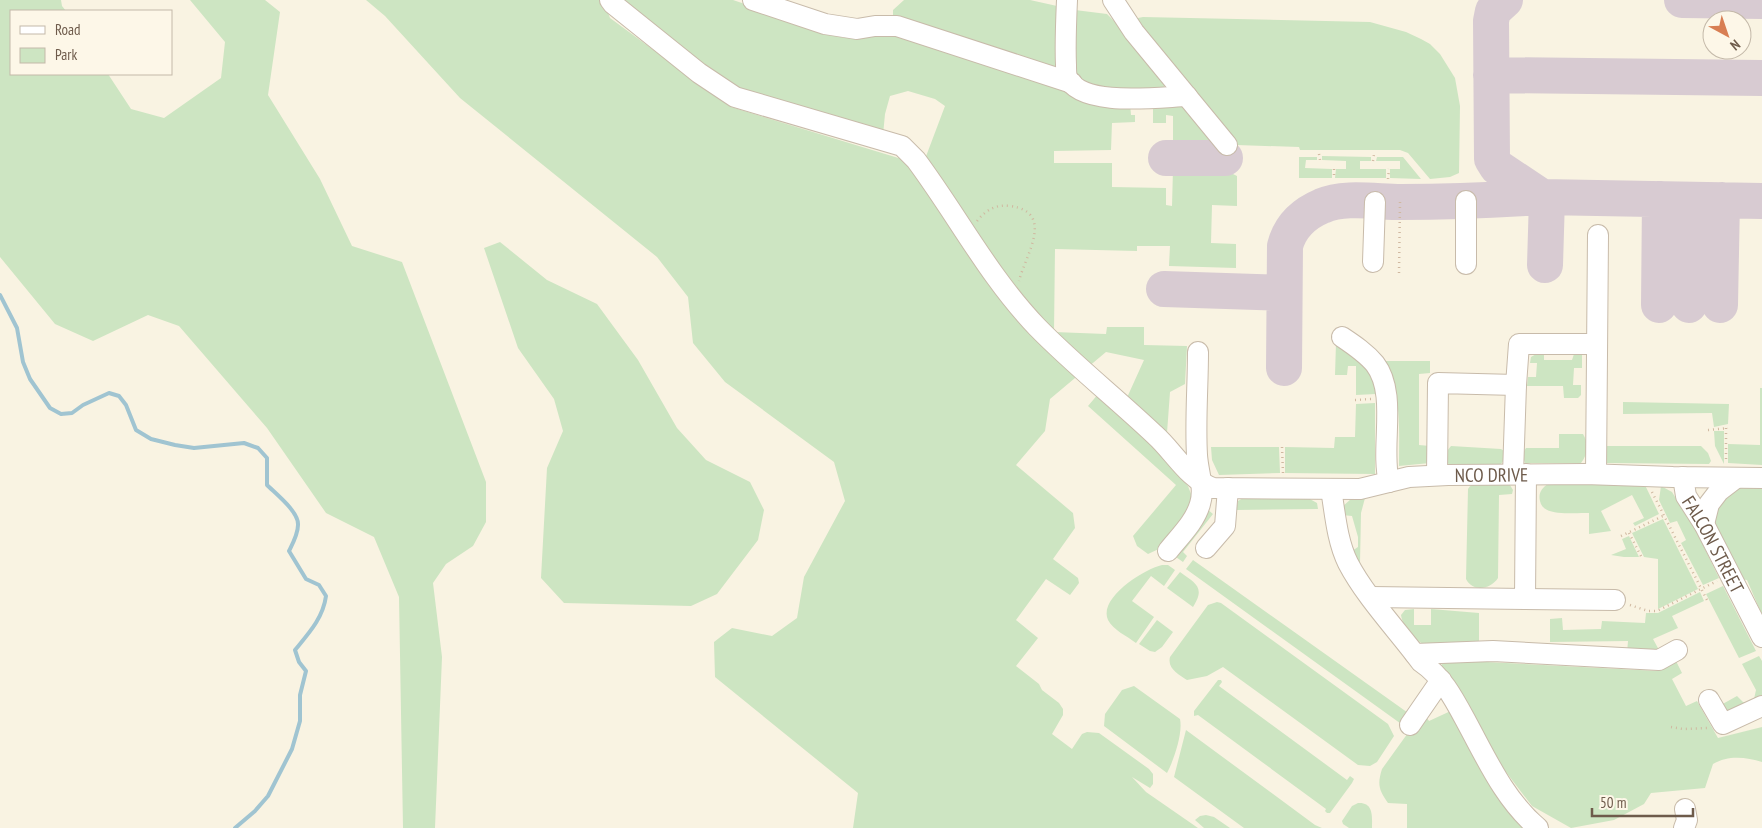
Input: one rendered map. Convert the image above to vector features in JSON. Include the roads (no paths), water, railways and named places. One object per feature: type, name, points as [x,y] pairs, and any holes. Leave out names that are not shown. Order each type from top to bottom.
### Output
[{"type":"lane","points":[[610,0],[665,47],[735,97],[902,146],[928,176],[1012,298],[1036,326],[1156,436],[1217,487]]},
{"type":"lane","points":[[753,0],[825,24],[857,29],[875,26],[897,26],[1072,83]]},
{"type":"lane","points":[[1067,0],[1065,35],[1067,76],[1077,89],[1092,95],[1108,98],[1187,96]]},
{"type":"lane","points":[[1113,0],[1134,32],[1227,145]]},
{"type":"lane","points":[[1466,201],[1466,264]]},
{"type":"lane","points":[[1373,262],[1375,202]]},
{"type":"lane","points":[[1596,474],[1598,235]]},
{"type":"lane","points":[[1342,337],[1364,352],[1376,366],[1382,379],[1386,395],[1386,460],[1389,482]]},
{"type":"lane","points":[[1525,599],[1516,385],[1519,344],[1597,344]]},
{"type":"lane","points":[[1198,352],[1197,454],[1217,487],[1225,526],[1206,548]]},
{"type":"lane","points":[[1437,475],[1438,383],[1516,385]]},
{"type":"lane","points":[[1705,520],[1709,504],[1731,472]]},
{"type":"lane","name":"NCO DRIVE","points":[[1217,487],[1360,489],[1409,477],[1437,475],[1596,474],[1688,477],[1731,472],[1762,478]]},
{"type":"lane","name":"FALCON STREET","points":[[1688,477],[1686,496],[1705,520],[1762,637]]},
{"type":"lane","points":[[1168,551],[1193,519],[1200,506],[1202,495],[1217,487]]},
{"type":"lane","points":[[1331,489],[1337,526],[1347,562],[1359,581],[1421,662],[1432,670],[1447,687],[1508,796],[1538,828]]},
{"type":"lane","points":[[1371,597],[1615,600]]},
{"type":"lane","points":[[1415,654],[1493,651],[1659,660],[1677,650]]},
{"type":"lane","points":[[1410,725],[1441,680]]},
{"type":"lane","points":[[1709,700],[1723,724],[1762,706]]},
{"type":"waterway","points":[[0,295],[17,328],[23,362],[30,379],[50,408],[61,414],[72,413],[83,405],[109,393],[119,396],[126,405],[136,430],[151,439],[194,448],[244,443],[258,448],[267,458],[267,485],[295,515],[298,525],[297,532],[289,551],[306,579],[319,585],[326,596],[319,618],[295,650],[299,662],[306,671],[300,695],[300,721],[292,749],[268,796],[255,811],[235,828]]}]
